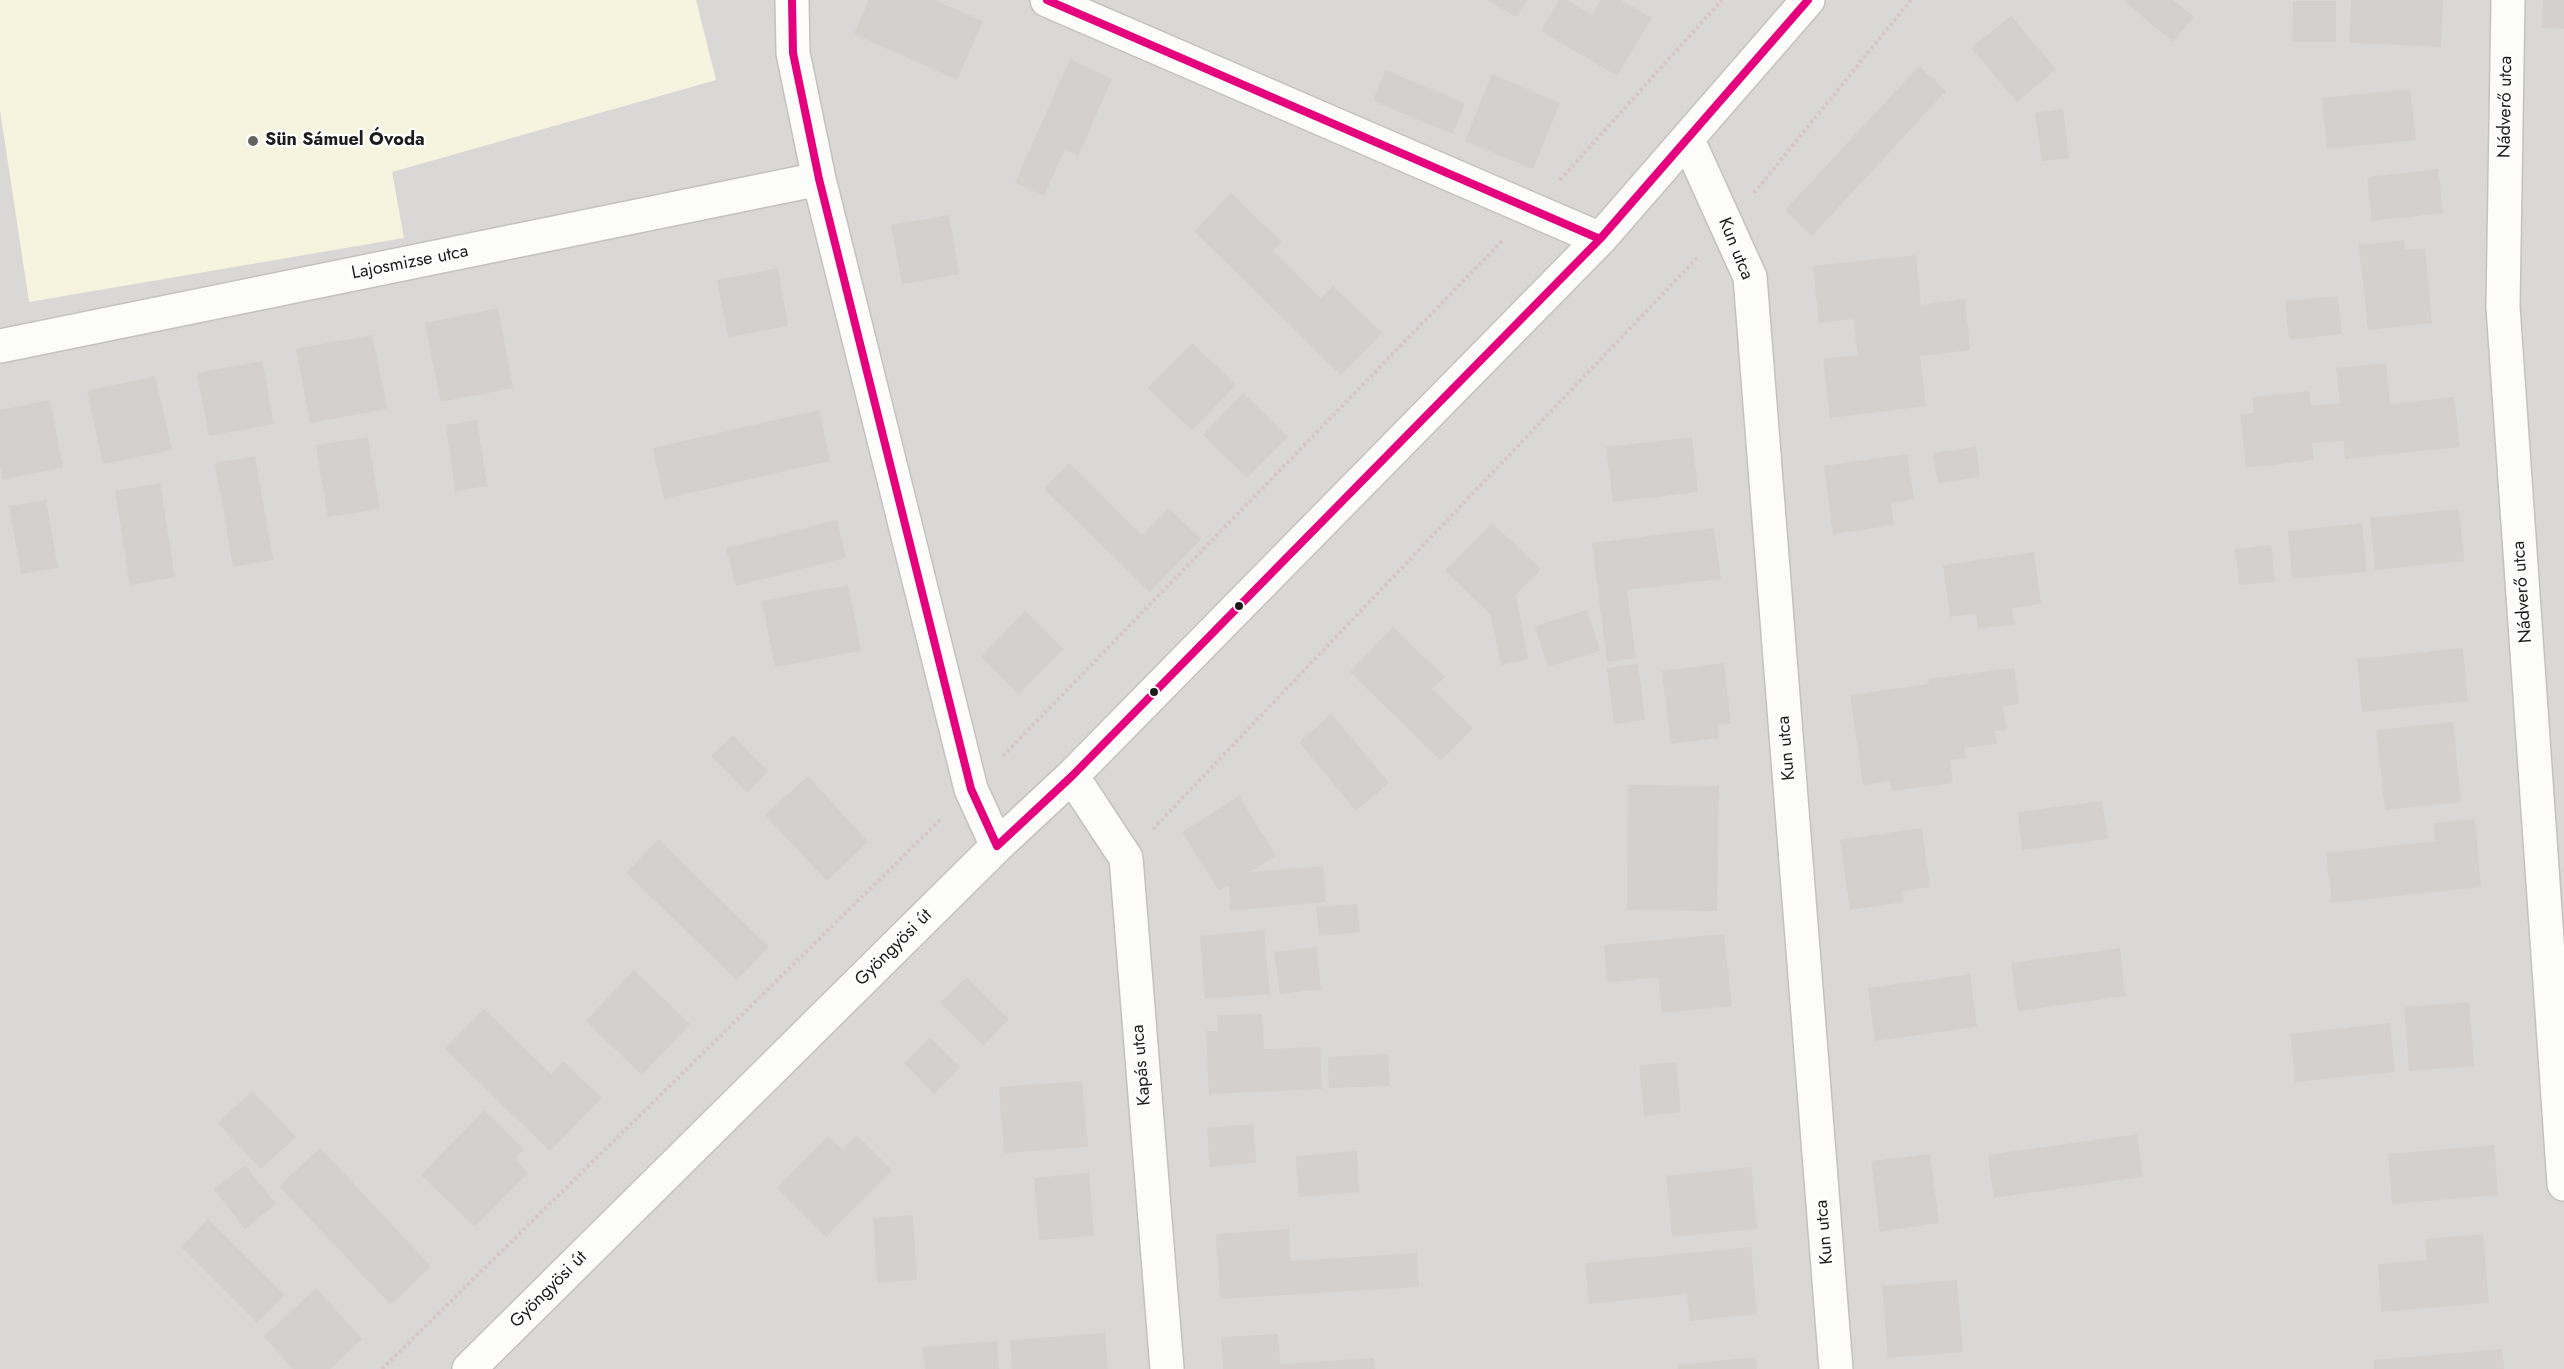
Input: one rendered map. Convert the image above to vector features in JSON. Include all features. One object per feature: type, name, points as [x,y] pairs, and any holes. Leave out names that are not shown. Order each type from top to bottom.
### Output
[{"type":"street","points":[[792,0],[793,53],[819,180],[971,789],[997,846]]},
{"type":"street","points":[[1047,0],[1600,238]]},
{"type":"street","name":"Gyöngyösi út","points":[[469,1369],[997,846],[1072,776],[1600,238],[1808,0]]},
{"type":"street","name":"Nádverő utca","points":[[2508,0],[2502,307],[2564,1184]]},
{"type":"street","name":"Kun utca","points":[[1688,140],[1750,277],[1836,1369]]},
{"type":"street","name":"Lajosmizse utca","points":[[0,346],[819,180]]},
{"type":"street","name":"Kapás utca","points":[[1072,776],[1126,858],[1167,1369]]},
{"type":"path","points":[[382,1369],[971,789],[1533,210],[1722,0]]},
{"type":"path","points":[[1126,858],[1727,226],[1911,0]]},
{"type":"shaded area","points":[[0,0],[2564,0],[2564,1369],[0,1369]]},
{"type":"shaded area","name":"Sün Sámuel Óvoda","points":[[0,0],[696,0],[716,80],[392,172],[404,238],[29,302],[0,110]]},
{"type":"building","points":[[869,0],[934,0],[983,21],[957,80],[854,34]]},
{"type":"building","points":[[1486,0],[1527,0],[1517,17]]},
{"type":"building","points":[[1559,0],[1567,0],[1592,15],[1601,0],[1621,0],[1652,18],[1617,76],[1541,31]]},
{"type":"building","points":[[2123,0],[2173,0],[2194,17],[2173,42]]},
{"type":"building","points":[[2351,0],[2443,0],[2441,47],[2349,43]]},
{"type":"building","points":[[2543,0],[2564,0],[2564,29],[2541,28]]},
{"type":"building","points":[[2293,1],[2336,1],[2336,42],[2292,42]]},
{"type":"building","points":[[2011,16],[2056,69],[2017,102],[1971,48]]},
{"type":"building","points":[[1070,59],[1112,79],[1078,156],[1065,149],[1044,196],[1015,183]]},
{"type":"building","points":[[1919,66],[1946,91],[1812,236],[1785,210]]},
{"type":"building","points":[[1385,70],[1465,103],[1453,134],[1373,101]]},
{"type":"building","points":[[1492,74],[1560,103],[1533,169],[1465,141]]},
{"type":"building","points":[[2410,89],[2416,140],[2327,149],[2322,98]]},
{"type":"building","points":[[2063,109],[2069,158],[2042,161],[2035,113]]},
{"type":"building","points":[[2438,169],[2443,213],[2372,221],[2367,177]]},
{"type":"building","points":[[1231,193],[1282,242],[1273,251],[1321,298],[1333,286],[1382,333],[1341,375],[1194,231]]},
{"type":"building","points":[[949,215],[959,274],[902,284],[891,225]]},
{"type":"building","points":[[2404,240],[2405,250],[2425,248],[2432,323],[2368,330],[2359,245]]},
{"type":"building","points":[[1916,255],[1921,305],[1965,299],[1970,350],[1920,356],[1926,406],[1830,418],[1823,359],[1858,355],[1853,319],[1819,323],[1813,266]]},
{"type":"building","points":[[778,268],[788,326],[728,337],[717,280]]},
{"type":"building","points":[[2338,296],[2342,334],[2289,340],[2285,301]]},
{"type":"building","points":[[498,308],[513,388],[441,402],[425,323]]},
{"type":"building","points":[[372,335],[387,409],[310,423],[296,349]]},
{"type":"building","points":[[1192,343],[1236,385],[1192,431],[1148,388]]},
{"type":"building","points":[[262,361],[274,424],[209,436],[197,373]]},
{"type":"building","points":[[2386,363],[2390,404],[2454,397],[2460,447],[2345,459],[2344,441],[2312,443],[2314,460],[2246,468],[2240,414],[2254,413],[2252,397],[2309,391],[2311,406],[2340,403],[2336,368]]},
{"type":"building","points":[[155,376],[172,450],[103,464],[87,391]]},
{"type":"building","points":[[1243,393],[1288,437],[1247,478],[1203,435]]},
{"type":"building","points":[[50,400],[63,467],[3,480],[0,466],[0,410]]},
{"type":"building","points":[[819,410],[830,461],[664,499],[653,448]]},
{"type":"building","points":[[477,420],[487,486],[455,491],[446,425]]},
{"type":"building","points":[[368,437],[380,509],[328,517],[316,445]]},
{"type":"building","points":[[1692,437],[1698,492],[1613,502],[1606,447]]},
{"type":"building","points":[[1976,447],[1980,477],[1938,483],[1933,453]]},
{"type":"building","points":[[1907,454],[1914,499],[1891,503],[1894,525],[1833,534],[1824,466]]},
{"type":"building","points":[[255,456],[273,560],[233,567],[215,463]]},
{"type":"building","points":[[1069,463],[1142,535],[1169,508],[1201,539],[1150,592],[1044,489]]},
{"type":"building","points":[[160,483],[175,577],[130,585],[115,491]]},
{"type":"building","points":[[46,500],[58,568],[21,574],[9,506]]},
{"type":"building","points":[[2459,509],[2464,561],[2375,570],[2370,518]]},
{"type":"building","points":[[837,520],[846,558],[736,586],[726,548]]},
{"type":"building","points":[[1492,523],[1541,569],[1516,595],[1528,659],[1501,665],[1490,614],[1445,571]]},
{"type":"building","points":[[2362,523],[2367,572],[2292,579],[2288,531]]},
{"type":"building","points":[[1714,528],[1721,579],[1627,590],[1636,658],[1607,662],[1592,543]]},
{"type":"building","points":[[2271,545],[2275,582],[2239,585],[2235,549]]},
{"type":"building","points":[[2034,552],[2041,604],[2012,608],[2015,624],[1978,629],[1976,613],[1950,617],[1943,565]]},
{"type":"building","points":[[848,585],[861,651],[775,667],[762,601]]},
{"type":"building","points":[[1587,610],[1600,651],[1548,667],[1535,626]]},
{"type":"building","points":[[1025,611],[1064,649],[1019,694],[981,657]]},
{"type":"building","points":[[1393,627],[1445,677],[1432,689],[1473,728],[1441,761],[1350,672]]},
{"type":"building","points":[[2463,648],[2468,701],[2362,712],[2357,659]]},
{"type":"building","points":[[1724,663],[1731,724],[1718,725],[1719,738],[1671,744],[1662,671]]},
{"type":"building","points":[[1638,664],[1645,720],[1614,724],[1607,668]]},
{"type":"building","points":[[2014,668],[2019,704],[2003,706],[2007,730],[1995,731],[1997,744],[1964,748],[1966,758],[1950,760],[1953,783],[1892,791],[1890,781],[1863,785],[1850,695],[1929,684],[1928,679]]},
{"type":"building","points":[[1332,714],[1389,783],[1356,811],[1299,742]]},
{"type":"building","points":[[2453,722],[2461,802],[2385,810],[2376,730]]},
{"type":"building","points":[[733,735],[768,771],[747,793],[711,756]]},
{"type":"building","points":[[808,776],[868,842],[827,881],[765,815]]},
{"type":"building","points":[[1628,785],[1719,786],[1717,911],[1627,910]]},
{"type":"building","points":[[1239,796],[1276,856],[1249,872],[1323,866],[1326,902],[1230,911],[1229,885],[1219,891],[1182,832]]},
{"type":"building","points":[[2102,801],[2108,839],[2022,850],[2018,812]]},
{"type":"building","points":[[2475,819],[2481,887],[2332,903],[2326,853],[2435,841],[2433,823]]},
{"type":"building","points":[[1922,828],[1930,887],[1902,891],[1903,902],[1850,910],[1840,840]]},
{"type":"building","points":[[658,839],[769,947],[737,980],[626,873]]},
{"type":"building","points":[[1357,904],[1360,932],[1319,936],[1316,907]]},
{"type":"building","points":[[1264,930],[1270,994],[1205,999],[1200,936]]},
{"type":"building","points":[[1724,934],[1732,1006],[1662,1013],[1658,977],[1607,983],[1604,945]]},
{"type":"building","points":[[1316,947],[1321,989],[1280,994],[1274,952]]},
{"type":"building","points":[[2120,948],[2125,996],[2018,1011],[2011,963]]},
{"type":"building","points":[[634,970],[690,1024],[642,1075],[586,1021]]},
{"type":"building","points":[[1970,974],[1977,1027],[1875,1041],[1868,988]]},
{"type":"building","points":[[967,977],[1009,1019],[983,1046],[940,1003]]},
{"type":"building","points":[[2469,1002],[2474,1066],[2409,1071],[2404,1007]]},
{"type":"building","points":[[484,1009],[551,1074],[563,1061],[602,1098],[550,1151],[445,1049]]},
{"type":"building","points":[[1262,1014],[1264,1049],[1320,1047],[1322,1089],[1209,1094],[1206,1031],[1218,1031],[1217,1015]]},
{"type":"building","points":[[2390,1023],[2395,1072],[2295,1082],[2290,1034]]},
{"type":"building","points":[[930,1037],[960,1067],[934,1094],[904,1063]]},
{"type":"building","points":[[1388,1054],[1390,1086],[1329,1088],[1328,1057]]},
{"type":"building","points":[[1676,1062],[1681,1112],[1644,1116],[1639,1065]]},
{"type":"building","points":[[1082,1081],[1088,1147],[1004,1153],[999,1087]]},
{"type":"building","points":[[252,1091],[296,1137],[261,1169],[218,1123]]},
{"type":"building","points":[[484,1110],[524,1149],[515,1159],[528,1173],[475,1227],[421,1175]]},
{"type":"building","points":[[1253,1124],[1256,1163],[1210,1167],[1207,1128]]},
{"type":"building","points":[[2137,1134],[2143,1177],[1994,1198],[1988,1155]]},
{"type":"building","points":[[857,1135],[892,1170],[826,1237],[777,1188],[828,1136],[843,1150]]},
{"type":"building","points":[[2494,1145],[2498,1195],[2392,1204],[2388,1154]]},
{"type":"building","points":[[320,1148],[431,1266],[391,1305],[279,1186]]},
{"type":"building","points":[[1357,1151],[1359,1192],[1299,1197],[1296,1156]]},
{"type":"building","points":[[1930,1154],[1939,1223],[1880,1232],[1871,1161]]},
{"type":"building","points":[[245,1165],[276,1204],[245,1229],[214,1189]]},
{"type":"building","points":[[1751,1167],[1757,1229],[1672,1237],[1666,1176]]},
{"type":"building","points":[[1089,1173],[1094,1236],[1039,1240],[1034,1178]]},
{"type":"building","points":[[913,1215],[917,1280],[877,1283],[873,1218]]},
{"type":"building","points":[[208,1219],[285,1295],[257,1323],[181,1247]]},
{"type":"building","points":[[1289,1229],[1291,1261],[1417,1253],[1419,1287],[1220,1299],[1216,1234]]},
{"type":"building","points":[[2483,1234],[2489,1303],[2381,1312],[2378,1264],[2427,1260],[2425,1239]]},
{"type":"building","points":[[1751,1247],[1757,1314],[1690,1321],[1687,1294],[1589,1304],[1585,1263]]},
{"type":"building","points":[[1957,1280],[1963,1352],[1888,1358],[1882,1286]]},
{"type":"building","points":[[316,1288],[362,1339],[330,1369],[293,1369],[264,1336]]},
{"type":"building","points":[[1105,1333],[1108,1369],[1012,1369],[1010,1340]]},
{"type":"building","points":[[1278,1334],[1280,1364],[1374,1358],[1375,1369],[1223,1369],[1221,1337]]},
{"type":"building","points":[[997,1341],[999,1369],[925,1369],[923,1347]]},
{"type":"building","points":[[2502,1349],[2504,1369],[2374,1369],[2374,1360]]},
{"type":"building","points":[[1756,1357],[1757,1369],[1678,1369],[1677,1365]]},
{"type":"transit line","points":[[792,0],[793,53],[819,179],[971,789],[997,846]]},
{"type":"transit line","points":[[1047,0],[1600,239]]},
{"type":"transit line","points":[[997,846],[1072,776],[1600,239],[1808,0]]},
{"type":"place","name":"Sün Sámuel Óvoda","points":[[253,141]]}]
